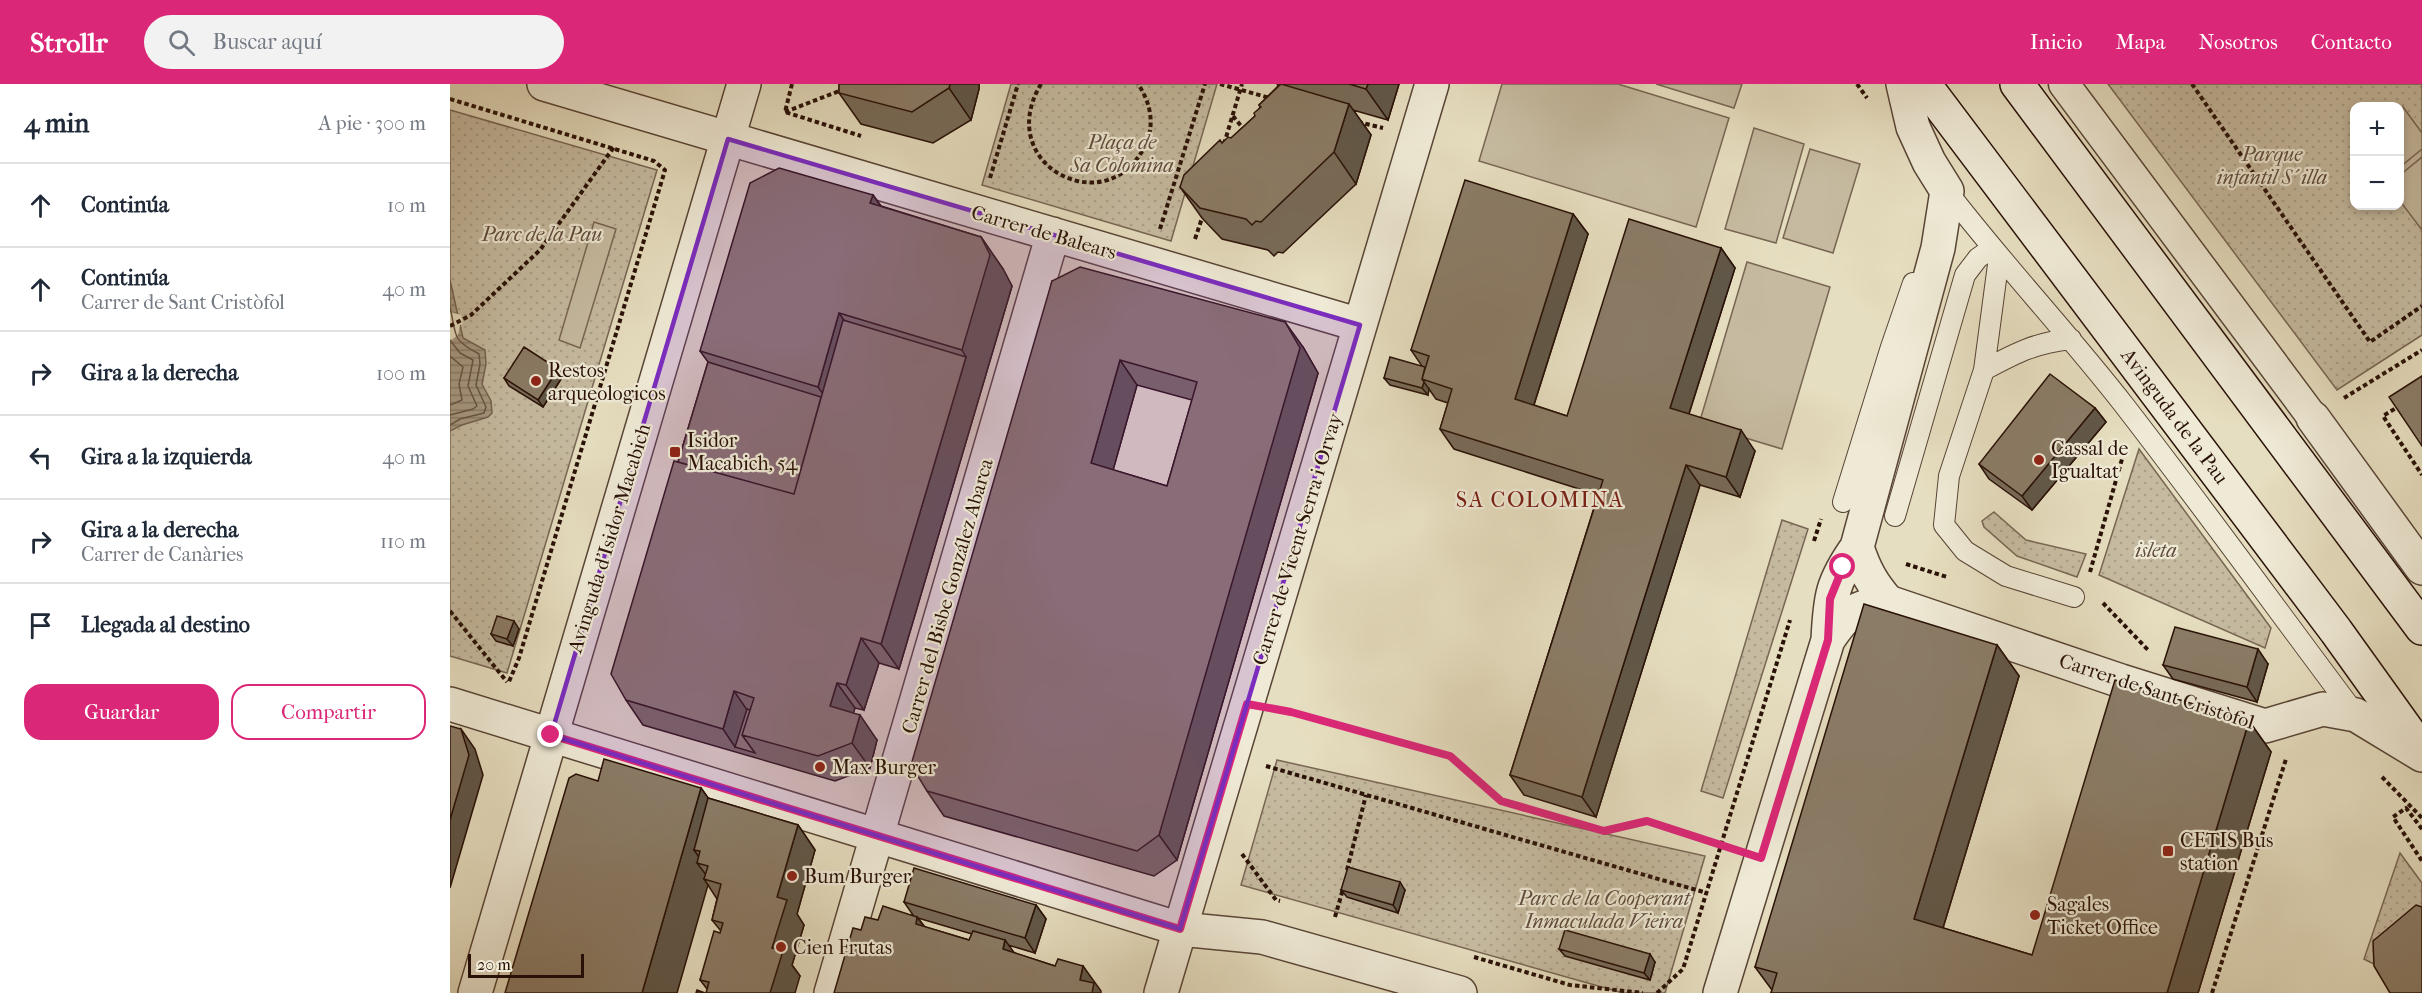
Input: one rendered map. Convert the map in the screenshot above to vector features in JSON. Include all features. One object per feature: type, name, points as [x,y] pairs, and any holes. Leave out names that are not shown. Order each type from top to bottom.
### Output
[{"type":"street","name":"Carrer de Balears","points":[[544,84],[1360,325]]},
{"type":"street","name":"Avinguda d'Isidor Macabich","points":[[475,993],[744,84]]},
{"type":"street","name":"Carrer de Vicent Serra i Orvay","points":[[1161,993],[1432,84]]},
{"type":"street","points":[[1720,993],[1828,640],[1830,599],[1843,567],[1857,547],[1938,248],[1947,190],[1929,162],[1913,127],[1904,84]]},
{"type":"street","name":"Avinguda de la Pau","points":[[1924,84],[2279,556],[2422,753]]},
{"type":"street","points":[[2017,84],[2422,628]]},
{"type":"street","points":[[2064,84],[2422,568]]},
{"type":"street","name":"Carrer del Bisbe González Abarca","points":[[831,993],[1053,234]]},
{"type":"street","points":[[1857,547],[1863,568],[1888,602]]},
{"type":"street","points":[[1828,640],[1843,617],[1863,606],[1888,602]]},
{"type":"street","name":"Carrer de Sant Cristòfol","points":[[1888,602],[2121,681],[2265,726],[2323,709],[2356,715],[2422,753]]},
{"type":"street","points":[[450,704],[1180,929],[1262,937],[1460,993]]},
{"type":"lane","points":[[1947,190],[1995,253],[2071,339],[2124,406],[2356,715]]},
{"type":"lane","points":[[1843,502],[1891,346],[1947,190]]},
{"type":"lane","points":[[1995,253],[1984,370],[1949,476],[1944,525],[1965,551],[2006,576],[2074,597]]},
{"type":"lane","points":[[1895,516],[1965,274],[1978,258],[1995,253]]},
{"type":"lane","points":[[1984,370],[2022,350],[2044,342],[2071,339]]},
{"type":"path","points":[[785,112],[847,88],[846,84]]},
{"type":"path","points":[[979,213],[1018,84]]},
{"type":"path","points":[[1041,84],[1032,98],[1028,118],[1030,138],[1038,156],[1051,171],[1070,180],[1089,183],[1109,180],[1128,170],[1141,154],[1149,135],[1150,114],[1145,94],[1138,84]]},
{"type":"path","points":[[1149,262],[1205,84]]},
{"type":"path","points":[[1220,84],[1274,99]]},
{"type":"path","points":[[1222,149],[1242,84]]},
{"type":"path","points":[[1857,84],[1870,102]]},
{"type":"path","points":[[2192,84],[2370,342],[2422,306]]},
{"type":"path","points":[[450,99],[654,161],[664,170],[509,685]]},
{"type":"path","points":[[450,326],[471,315],[540,250],[614,149],[633,111]]},
{"type":"path","points":[[1233,115],[1246,132]]},
{"type":"path","points":[[1351,120],[1384,129]]},
{"type":"path","points":[[1195,240],[1205,206]]},
{"type":"path","points":[[2313,418],[2422,350]]},
{"type":"path","points":[[2402,404],[2383,416],[2422,475]]},
{"type":"path","points":[[2090,574],[2127,442]]},
{"type":"path","points":[[1811,551],[1821,518]]},
{"type":"path","points":[[1898,561],[1954,579]]},
{"type":"path","points":[[2102,602],[2149,650]]},
{"type":"path","points":[[450,611],[509,685]]},
{"type":"path","points":[[1657,993],[1683,969],[1790,619]]},
{"type":"path","points":[[500,682],[509,685]]},
{"type":"path","points":[[1247,704],[1291,712],[1450,756],[1501,801],[1604,831],[1647,821],[1761,858]]},
{"type":"path","points":[[2212,993],[2289,749]]},
{"type":"path","points":[[1261,775],[1264,765],[1707,893]]},
{"type":"path","points":[[1347,873],[1366,795]]},
{"type":"path","points":[[2422,829],[2406,808],[2393,817],[2422,861]]},
{"type":"path","points":[[1240,852],[1276,900]]},
{"type":"path","points":[[1335,917],[1344,884]]},
{"type":"highlighted area","points":[[728,139],[1360,325],[1180,929],[551,735]]},
{"type":"green space","name":"Plaça de Sa Colomina","points":[[1011,84],[1217,84],[1171,241],[982,185]]},
{"type":"green space","points":[[1502,84],[1618,84],[1729,118],[1696,227],[1479,161]]},
{"type":"green space","points":[[1656,84],[1742,84],[1734,108]]},
{"type":"green space","name":"Parque infantil S´illa","points":[[2108,84],[2422,84],[2422,335],[2337,390]]},
{"type":"green space","points":[[2404,108],[2422,133],[2422,149],[2404,164]]},
{"type":"green space","name":"Parc de la Pau","points":[[450,110],[657,170],[507,673],[450,656]]},
{"type":"green space","points":[[1754,128],[1804,144],[1776,243],[1725,229]]},
{"type":"green space","points":[[1810,149],[1860,164],[1833,253],[1783,238]]},
{"type":"green space","points":[[2422,157],[2422,230],[2404,206],[2404,172]]},
{"type":"green space","points":[[594,222],[616,229],[580,348],[559,340]]},
{"type":"green space","points":[[1747,262],[1830,287],[1782,449],[1699,424]]},
{"type":"green space","name":"isleta","points":[[2139,449],[2271,628],[2265,648],[2099,575]]},
{"type":"green space","points":[[1994,512],[2026,540],[2086,554],[2077,577],[2017,556],[1984,527],[1982,521]]},
{"type":"green space","points":[[1782,520],[1808,529],[1723,798],[1701,791]]},
{"type":"green space","name":"Parc de la Cooperant Inmaculada Vieira","points":[[1277,760],[1705,856],[1665,993],[1623,993],[1241,885]]},
{"type":"green space","points":[[2400,853],[2422,883],[2422,928],[2374,964],[2364,959]]},
{"type":"water","points":[[450,280],[463,338],[485,350],[486,364],[482,384],[491,401],[492,413],[488,417],[450,431]]},
{"type":"pier","points":[[450,312],[461,315],[463,324],[460,325],[458,335],[450,341]]},
{"type":"building","points":[[839,84],[950,84],[949,88],[912,112],[839,93]]},
{"type":"building","points":[[1281,84],[1349,104],[1334,152],[1261,222],[1256,221],[1252,225],[1246,219],[1200,208],[1180,187],[1184,175],[1220,140],[1222,143],[1228,137],[1231,138],[1255,116],[1254,113],[1261,107],[1259,105]]},
{"type":"building","points":[[1349,84],[1368,84],[1366,89]]},
{"type":"building","points":[[779,168],[873,195],[870,203],[981,237],[990,255],[962,350],[839,313],[818,387],[700,351],[750,183]]},
{"type":"building","points":[[1465,180],[1573,214],[1515,399],[1567,416],[1629,219],[1721,248],[1670,408],[1741,430],[1726,477],[1686,465],[1582,797],[1510,775],[1603,480],[1440,429],[1452,389],[1422,379],[1429,356],[1411,350]]},
{"type":"building","points":[[1080,267],[1285,322],[1300,348],[1159,835],[1137,851],[927,791],[911,765],[1052,281]],"holes":[[[1120,360],[1197,382],[1167,486],[1091,463]]]},
{"type":"building","points":[[843,320],[966,357],[881,644],[861,638],[846,685],[837,683],[830,706],[860,715],[852,743],[818,756],[742,735],[754,698],[734,691],[723,729],[626,700],[611,674],[674,461],[794,494]]},
{"type":"building","name":"Restos arqueologicos","points":[[524,347],[558,369],[538,400],[504,378]]},
{"type":"building","points":[[1390,357],[1425,367],[1422,388],[1384,378]]},
{"type":"building","points":[[708,362],[821,397],[794,494],[678,462]]},
{"type":"building","name":"Cassal de Igualtat","points":[[2050,374],[2095,408],[2022,496],[1979,464]]},
{"type":"building","points":[[2422,376],[2422,446],[2389,397]]},
{"type":"building","name":"CETIS Bus station","points":[[1864,604],[1997,645],[1914,919],[2032,955],[2115,680],[2249,721],[2167,993],[1771,993],[1777,973],[1755,967]]},
{"type":"building","points":[[497,616],[514,621],[507,639],[491,634]]},
{"type":"building","points":[[2175,627],[2258,649],[2247,687],[2163,665]]},
{"type":"building","points":[[747,709],[750,710],[742,735],[755,753],[735,747]]},
{"type":"building","points":[[450,726],[461,729],[469,755],[450,820]]},
{"type":"building","points":[[604,759],[701,788],[642,993],[505,993],[569,778],[576,774],[598,781]]},
{"type":"building","points":[[708,798],[798,825],[777,897],[787,900],[772,948],[783,951],[770,993],[706,993],[709,982],[700,980],[714,931],[720,933],[723,923],[712,920],[721,884],[704,879],[708,866],[697,863],[700,851],[694,850]]},
{"type":"building","points":[[1348,867],[1400,882],[1393,905],[1341,890]]},
{"type":"building","points":[[914,868],[1036,905],[1025,938],[904,902]]},
{"type":"building","points":[[2416,905],[2422,907],[2422,993],[2390,993],[2374,966],[2373,941]]},
{"type":"building","points":[[883,906],[917,917],[916,924],[969,940],[973,931],[1005,940],[1003,949],[1055,966],[1058,959],[1083,966],[1080,980],[1094,983],[1092,993],[834,993],[853,928],[861,930],[865,917],[878,920]]},
{"type":"building","points":[[1565,930],[1650,954],[1644,973],[1559,949]]},
{"type":"place","name":"Restos arqueologicos","points":[[536,381]]},
{"type":"place","name":"Isidor Macabich, 54","points":[[675,452]]},
{"type":"place","name":"Cassal de Igualtat","points":[[2039,460]]},
{"type":"place","name":"Max Burger","points":[[820,767]]},
{"type":"place","name":"CETIS Bus station","points":[[2168,851]]},
{"type":"place","name":"Bum Burger","points":[[792,876]]},
{"type":"place","name":"Sagales Ticket Office","points":[[2035,915]]},
{"type":"place","name":"Cien Frutas","points":[[781,947]]},
{"type":"district","name":"SA COLOMINA","points":[[1540,499]]},
{"type":"route","points":[[551,735],[1180,929],[1247,704],[1291,712],[1450,756],[1501,801],[1604,831],[1647,821],[1761,858],[1828,640],[1830,599],[1843,567]]}]
